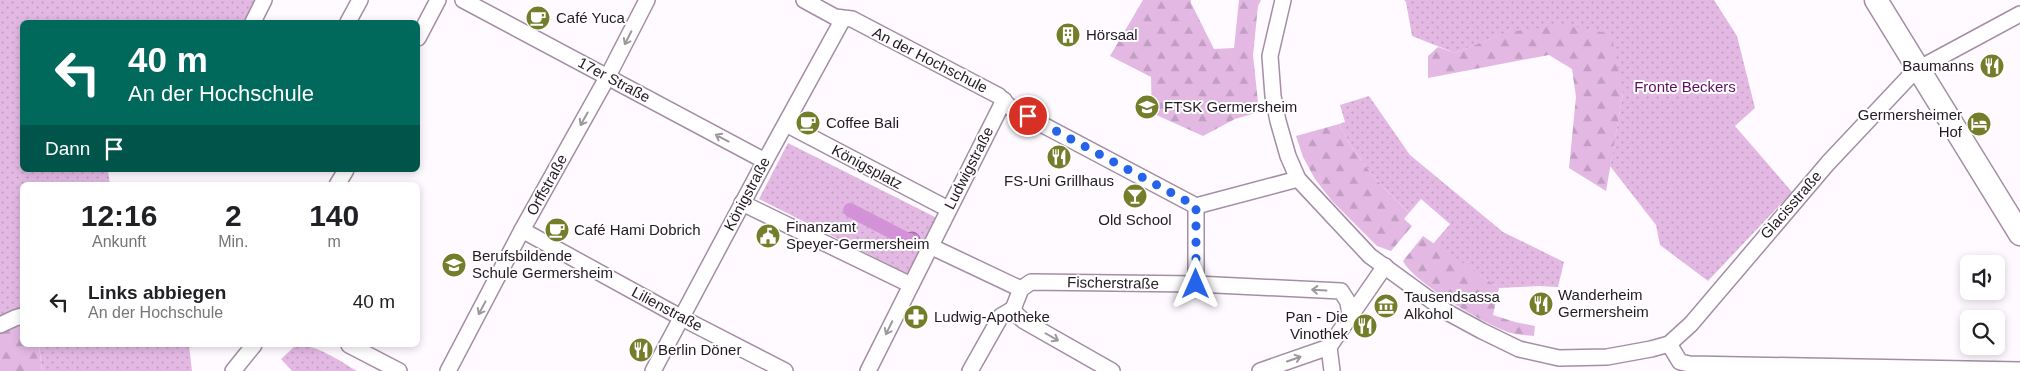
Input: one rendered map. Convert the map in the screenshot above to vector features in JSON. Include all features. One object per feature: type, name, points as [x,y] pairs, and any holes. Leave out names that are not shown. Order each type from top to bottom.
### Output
[{"type":"main road","points":[[1876,0],[2020,234]]},
{"type":"street","points":[[254,20],[264,0]]},
{"type":"street","points":[[349,20],[360,0]]},
{"type":"street","points":[[420,34],[438,0]]},
{"type":"street","name":"17er Straße","points":[[462,0],[765,161]]},
{"type":"street","name":"Orffstraße","points":[[448,371],[522,230],[608,76],[647,0]]},
{"type":"street","name":"An der Hochschule","points":[[804,0],[835,17],[852,19],[999,96],[1011,108],[1196,206]]},
{"type":"street","points":[[1283,0],[1270,56],[1273,96],[1288,156],[1298,179],[1370,256],[1447,312],[1482,331],[1519,349],[1560,358],[1588,359],[1626,354],[1669,344],[1680,362],[1690,364],[1790,368],[2020,370]]},
{"type":"street","name":"Glacisstraße","points":[[1669,344],[1691,324],[1828,163],[1918,69],[2020,14]]},
{"type":"street","name":"Königstraße","points":[[653,371],[844,18]]},
{"type":"street","name":"Ludwigstraße","points":[[868,371],[1004,100]]},
{"type":"street","name":"Königsplatz","points":[[786,124],[948,209]]},
{"type":"street","points":[[1196,284],[1196,206],[1298,179]]},
{"type":"street","points":[[742,204],[910,285]]},
{"type":"street","name":"Lilienstraße","points":[[522,230],[682,318],[785,371]]},
{"type":"street","points":[[930,246],[1021,289],[1013,309],[1001,316],[970,371]]},
{"type":"street","points":[[1260,371],[1329,347],[1386,266]]},
{"type":"street","name":"Fischerstraße","points":[[1021,289],[1031,282],[1196,284],[1341,291],[1348,302],[1350,316]]},
{"type":"street","points":[[1013,309],[1024,320],[1112,371]]},
{"type":"street","points":[[0,325],[20,316]]},
{"type":"street","points":[[233,371],[252,347]]},
{"type":"street","points":[[353,347],[399,371]]},
{"type":"street","points":[[1329,347],[1332,371]]},
{"type":"green space","points":[[0,0],[254,0],[245,20],[20,20],[20,172],[108,172],[110,182],[20,182],[20,325],[0,330]]},
{"type":"green space","points":[[1143,0],[1191,0],[1214,49],[1234,48],[1239,0],[1261,0],[1258,6],[1253,55],[1259,112],[1235,119],[1203,136],[1152,113],[1151,77],[1110,56]]},
{"type":"green space","name":"Fronte Beckers","points":[[1404,0],[1714,0],[1737,36],[1755,108],[1735,126],[1792,192],[1708,281],[1660,245],[1656,225],[1610,166],[1623,93],[1508,32],[1455,53],[1412,36],[1406,2]]},
{"type":"green space","points":[[1565,25],[1611,34],[1623,93],[1606,191],[1569,168],[1576,97],[1572,69],[1549,55],[1428,78],[1428,56],[1438,47],[1455,53],[1507,32]]},
{"type":"green space","points":[[1369,96],[1410,155],[1503,232],[1564,262],[1558,287],[1499,288],[1433,244],[1450,224],[1421,199],[1409,213],[1370,172],[1353,149],[1339,124],[1345,122],[1340,105]]},
{"type":"green space","points":[[1339,124],[1353,149],[1370,172],[1409,213],[1404,219],[1412,226],[1391,251],[1377,246],[1332,201],[1315,179],[1303,157],[1296,136]]},
{"type":"green space","points":[[788,143],[937,218],[908,274],[759,199]]},
{"type":"green space","points":[[1423,236],[1499,288],[1493,315],[1535,326],[1534,336],[1511,333],[1485,322],[1435,291],[1421,280],[1403,261]]},
{"type":"green space","points":[[20,325],[20,347],[39,347],[42,371],[0,371],[0,334],[2,329]]},
{"type":"green space","points":[[39,347],[189,347],[192,371],[42,371]]},
{"type":"green space","points":[[294,347],[308,347],[320,350],[357,371],[292,371],[281,359]]},
{"type":"water","points":[[912,232],[920,240],[912,248],[904,240]]},
{"type":"waterway","points":[[850,210],[904,238]]},
{"type":"place","name":"Café Yuca","points":[[538,18]]},
{"type":"place","name":"Hörsaal","points":[[1068,35]]},
{"type":"place","name":"Baumanns","points":[[1992,66]]},
{"type":"place","name":"FTSK Germersheim","points":[[1147,107]]},
{"type":"place","name":"Coffee Bali","points":[[808,123]]},
{"type":"place","name":"Germersheimer Hof","points":[[1979,124]]},
{"type":"place","name":"FS-Uni Grillhaus","points":[[1059,157]]},
{"type":"place","name":"Old School","points":[[1135,196]]},
{"type":"place","name":"Café Hami Dobrich","points":[[557,230]]},
{"type":"place","name":"Finanzamt Speyer-Germersheim","points":[[768,236]]},
{"type":"place","name":"Berufsbildende Schule Germersheim","points":[[454,265]]},
{"type":"place","name":"Wanderheim Germersheim","points":[[1541,304]]},
{"type":"place","name":"Tausendsassa Alkohol","points":[[1386,306]]},
{"type":"place","name":"Ludwig-Apotheke","points":[[916,317]]},
{"type":"place","name":"Pan - Die Vinothek","points":[[1365,326]]},
{"type":"place","name":"Berlin Döner","points":[[641,350]]},
{"type":"route","points":[[1028,116],[1196,206],[1196,284]]}]
